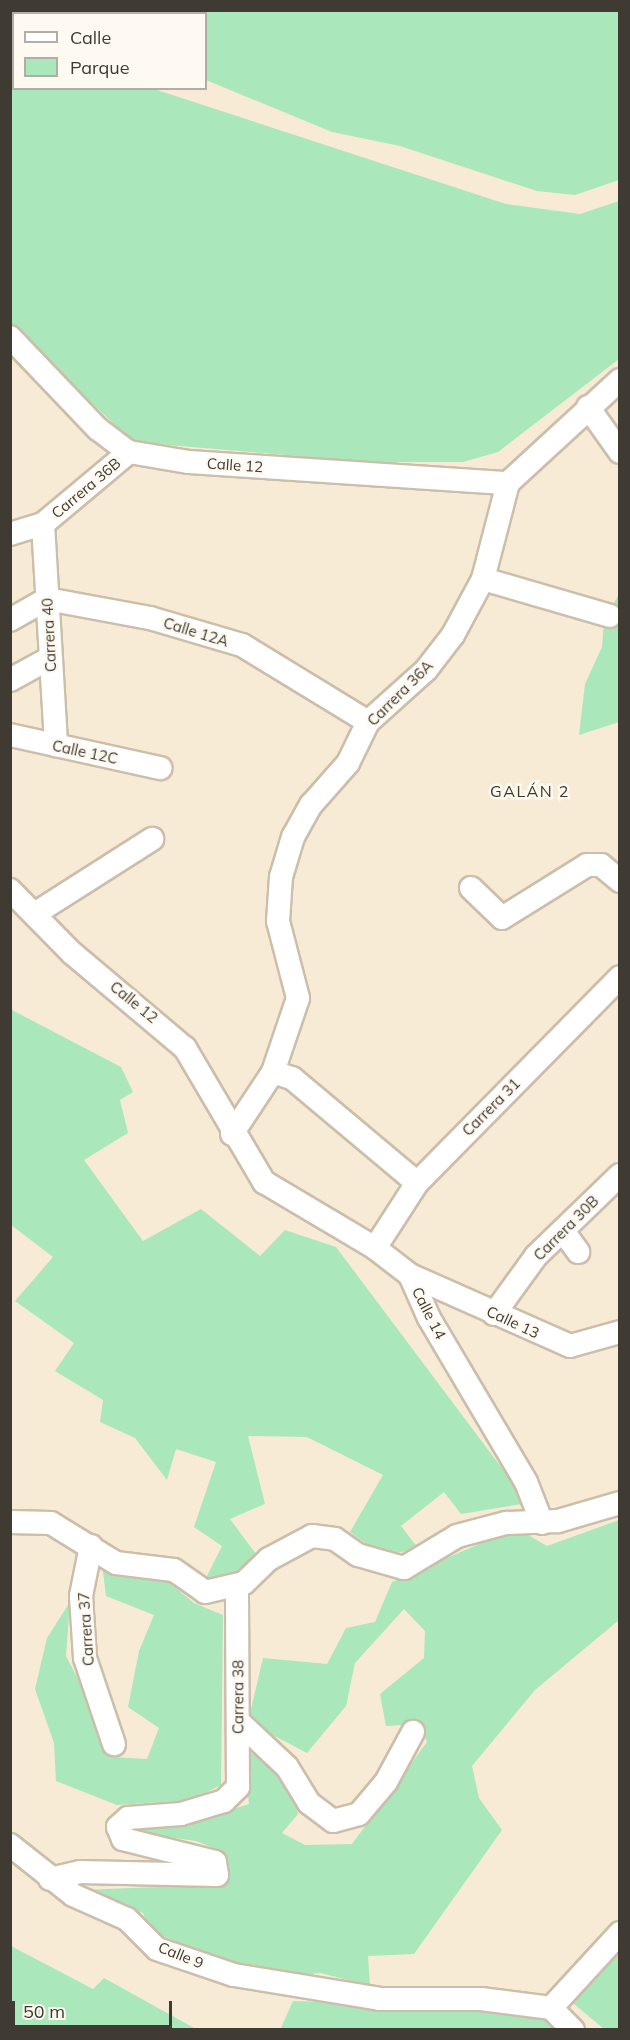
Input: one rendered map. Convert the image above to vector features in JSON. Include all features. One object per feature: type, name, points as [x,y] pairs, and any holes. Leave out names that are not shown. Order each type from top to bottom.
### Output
[{"type":"street","name":"Calle 12","points":[[10,337],[98,429],[129,452],[189,462],[508,483]]},
{"type":"street","points":[[508,483],[588,406],[620,380]]},
{"type":"street","points":[[588,406],[620,452]]},
{"type":"street","name":"Carrera 36B","points":[[43,524],[129,452]]},
{"type":"street","name":"Carrera 36A","points":[[231,1134],[273,1072],[298,998],[278,921],[281,877],[293,837],[311,806],[348,763],[368,722],[426,670],[483,579],[508,483]]},
{"type":"street","points":[[10,534],[43,524]]},
{"type":"street","name":"Carrera 40","points":[[43,524],[56,746]]},
{"type":"street","points":[[483,579],[610,616]]},
{"type":"street","points":[[10,620],[47,599]]},
{"type":"street","name":"Calle 12A","points":[[47,599],[150,618],[242,645],[368,722]]},
{"type":"street","points":[[10,680],[50,658]]},
{"type":"street","name":"Calle 12C","points":[[10,735],[160,768]]},
{"type":"street","points":[[36,913],[152,839]]},
{"type":"street","points":[[471,888],[502,918],[587,865],[601,866],[620,881]]},
{"type":"street","name":"Calle 12","points":[[10,890],[36,913],[72,953],[185,1048],[231,1134]]},
{"type":"street","name":"Carrera 31","points":[[375,1248],[417,1183],[620,977]]},
{"type":"street","points":[[273,1072],[291,1078],[417,1183]]},
{"type":"street","name":"Calle 14","points":[[231,1134],[264,1182],[375,1248],[410,1275],[429,1318],[526,1482],[542,1522]]},
{"type":"street","name":"Carrera 30B","points":[[494,1314],[536,1256],[620,1175]]},
{"type":"street","points":[[563,1231],[578,1252]]},
{"type":"street","name":"Calle 13","points":[[410,1275],[570,1346],[620,1332]]},
{"type":"street","points":[[10,1522],[51,1522],[116,1563],[174,1570],[206,1592],[237,1586],[269,1558],[312,1536],[335,1539],[358,1555],[404,1568],[457,1536],[507,1523],[542,1522],[620,1503]]},
{"type":"street","name":"Carrera 37","points":[[91,1546],[81,1596],[85,1658],[114,1744]]},
{"type":"street","name":"Carrera 38","points":[[50,1879],[80,1872],[218,1875],[214,1862],[123,1839],[118,1827],[128,1818],[180,1814],[224,1801],[238,1787],[237,1586]]},
{"type":"street","points":[[238,1721],[287,1767],[309,1803],[333,1821],[359,1814],[386,1782],[413,1732]]},
{"type":"street","name":"Calle 9","points":[[10,1845],[50,1879],[127,1918],[157,1950],[234,1975],[380,1999],[481,1999],[551,2008]]},
{"type":"street","points":[[573,2030],[551,2008],[620,1933]]},
{"type":"green space","points":[[10,11],[32,12],[12,12],[12,90],[157,90],[506,204],[580,214],[619,201],[619,359],[498,452],[463,462],[368,462],[133,442],[11,326]]},
{"type":"green space","points":[[116,11],[619,11],[619,180],[575,195],[537,191],[400,146],[332,132],[207,80],[207,12]]},
{"type":"green space","points":[[619,594],[619,722],[579,735],[585,684],[602,647],[604,620]]},
{"type":"green space","points":[[10,1009],[121,1067],[133,1092],[120,1100],[128,1133],[84,1160],[143,1241],[201,1209],[260,1256],[285,1230],[336,1247],[528,1503],[461,1514],[444,1492],[401,1526],[418,1548],[384,1556],[350,1532],[383,1475],[307,1437],[248,1436],[265,1504],[230,1519],[256,1554],[230,1579],[204,1582],[222,1546],[194,1527],[216,1462],[176,1449],[167,1480],[135,1438],[100,1422],[103,1400],[55,1371],[74,1343],[15,1301],[53,1257],[11,1225]]},
{"type":"green space","points":[[619,1520],[619,1620],[535,1690],[472,1766],[479,1798],[502,1830],[414,1954],[368,1956],[370,1986],[321,1973],[281,1977],[229,1964],[149,1930],[143,1913],[80,1890],[212,1885],[230,1878],[223,1852],[196,1841],[141,1833],[133,1823],[181,1826],[249,1804],[246,1777],[253,1747],[291,1789],[298,1814],[282,1833],[305,1845],[352,1844],[427,1742],[419,1724],[386,1726],[380,1694],[424,1658],[425,1631],[404,1609],[355,1663],[346,1706],[307,1753],[248,1722],[263,1658],[327,1664],[346,1628],[375,1622],[392,1582],[516,1528],[547,1546]]},
{"type":"green space","points":[[102,1564],[166,1580],[194,1603],[223,1615],[221,1785],[192,1800],[117,1805],[56,1781],[54,1743],[35,1689],[47,1638],[70,1602],[66,1656],[103,1727],[112,1757],[147,1759],[159,1728],[128,1707],[139,1651],[154,1615],[106,1596]]},
{"type":"green space","points":[[11,1946],[93,1989],[104,1978],[196,2029],[11,2029]]},
{"type":"green space","points":[[619,1947],[619,2028],[604,2029],[568,1999]]},
{"type":"green space","points":[[293,2001],[483,2006],[544,2017],[558,2030],[280,2030]]},
{"type":"district","name":"GALÁN 2","points":[[530,791]]}]
